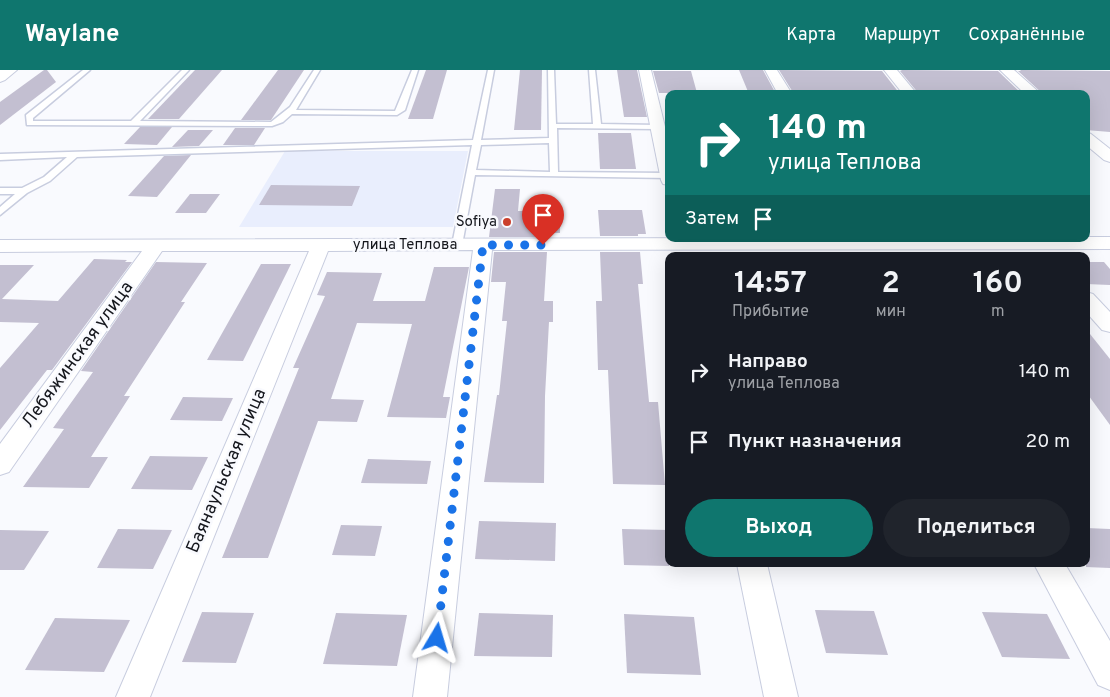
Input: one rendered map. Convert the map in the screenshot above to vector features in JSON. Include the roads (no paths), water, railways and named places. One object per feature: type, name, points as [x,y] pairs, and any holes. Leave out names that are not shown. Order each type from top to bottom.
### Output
[{"type":"street","points":[[0,77],[10,70]]},
{"type":"street","points":[[645,70],[665,164]]},
{"type":"street","points":[[771,70],[783,90]]},
{"type":"street","points":[[890,70],[907,90]]},
{"type":"street","points":[[1006,70],[1029,90]]},
{"type":"street","points":[[1090,140],[1110,157]]},
{"type":"street","name":"улица Теплова","points":[[0,246],[1039,246],[1110,243]]},
{"type":"street","name":"Баянаульская улица","points":[[132,697],[321,245]]},
{"type":"street","points":[[430,697],[483,245]]},
{"type":"street","name":"Лебяжинская улица","points":[[0,464],[156,246]]},
{"type":"street","points":[[1090,304],[1110,326]]},
{"type":"street","points":[[753,567],[781,697]]},
{"type":"street","points":[[1051,567],[1110,673]]},
{"type":"lane","points":[[87,70],[29,117],[30,123],[272,124],[279,122],[290,112],[317,70]]},
{"type":"lane","points":[[134,124],[186,70]]},
{"type":"lane","points":[[290,112],[397,113],[401,110],[415,70]]},
{"type":"lane","points":[[457,245],[474,144],[491,70]]},
{"type":"lane","points":[[551,70],[554,174]]},
{"type":"lane","points":[[592,70],[597,126]]},
{"type":"lane","points":[[553,126],[657,126]]},
{"type":"lane","points":[[0,157],[74,156],[198,150],[474,144],[554,140]]},
{"type":"lane","points":[[0,212],[24,191],[47,179],[74,156]]},
{"type":"lane","points":[[470,172],[665,178]]},
{"type":"lane","points":[[0,191],[24,191]]},
{"type":"place","name":"Sofiya","points":[[507,222]]}]
